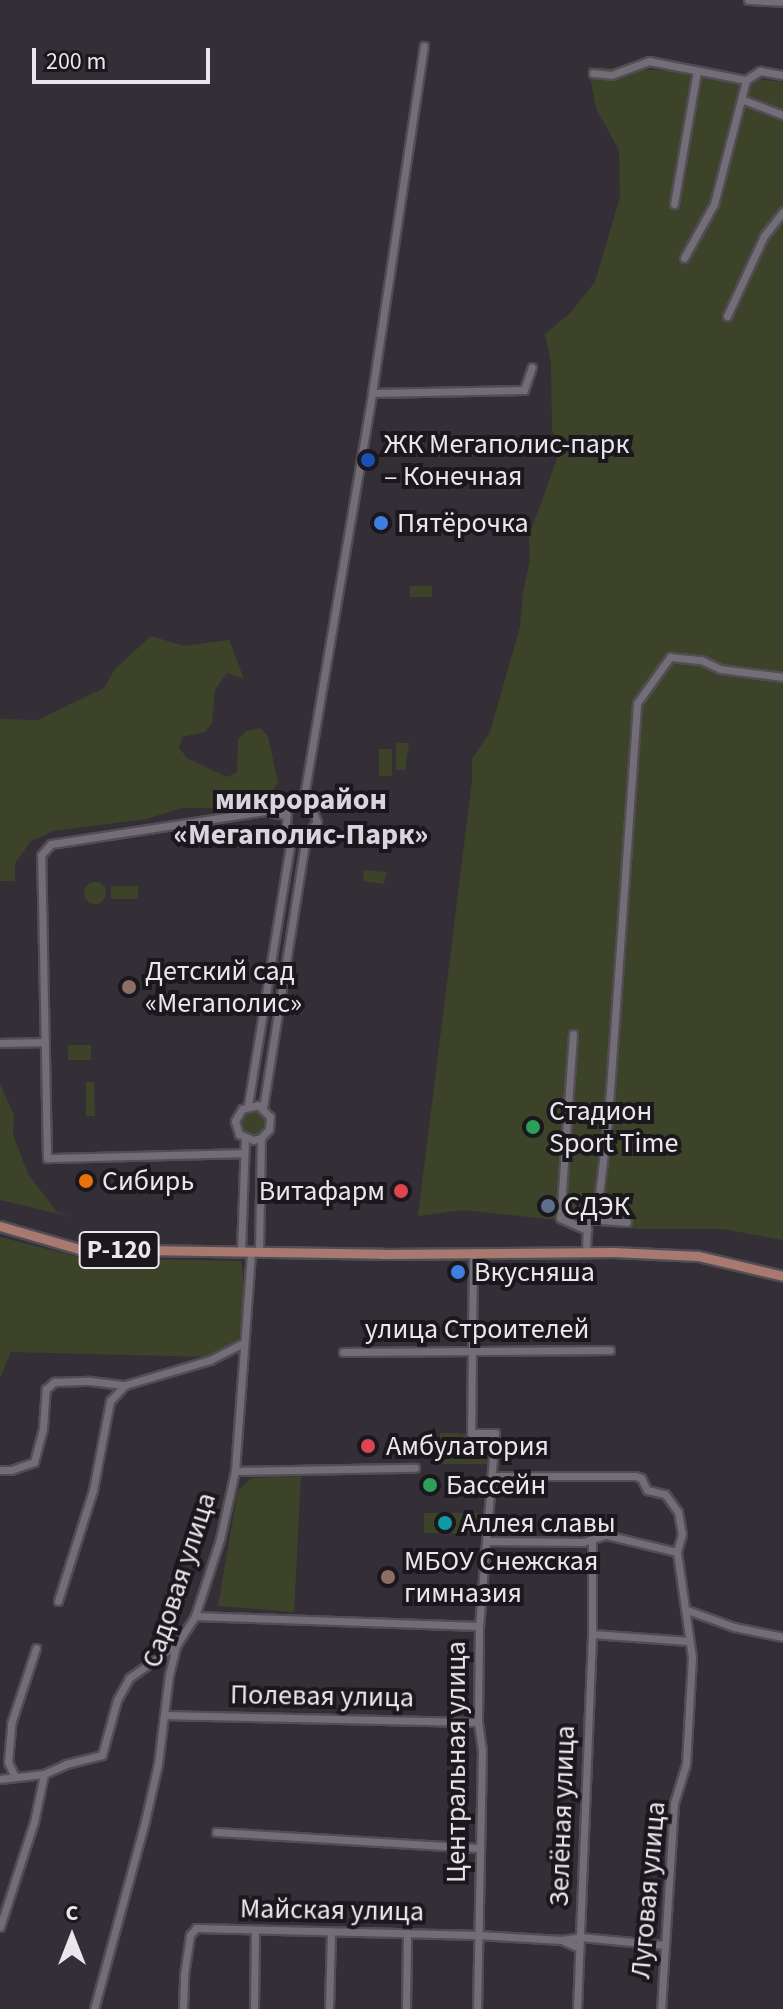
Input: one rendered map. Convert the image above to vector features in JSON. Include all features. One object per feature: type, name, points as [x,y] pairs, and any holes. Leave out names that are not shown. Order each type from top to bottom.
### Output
[{"type":"main road","name":"Р-120","points":[[0,1226],[79,1249],[586,1251],[698,1256],[783,1276]]},
{"type":"street","points":[[748,0],[783,2]]},
{"type":"street","points":[[303,802],[372,393],[424,46]]},
{"type":"street","points":[[593,73],[611,75],[649,61],[746,80]]},
{"type":"street","points":[[674,204],[697,71]]},
{"type":"street","points":[[684,258],[714,204],[746,80],[760,71],[783,75]]},
{"type":"street","points":[[741,99],[783,115]]},
{"type":"street","points":[[727,316],[764,236],[783,212]]},
{"type":"street","points":[[372,393],[524,390],[532,367]]},
{"type":"street","points":[[596,1220],[608,1119],[637,703],[670,657],[701,660],[720,669],[783,677]]},
{"type":"street","points":[[285,815],[291,805],[303,802],[311,806],[318,818],[313,830],[306,835],[292,833]]},
{"type":"street","points":[[244,1153],[47,1158],[41,855],[45,846],[264,811],[285,815]]},
{"type":"street","points":[[250,1252],[245,1138],[235,1121],[248,1105],[292,833],[285,815]]},
{"type":"street","points":[[250,1252],[261,1138],[270,1123],[263,1108],[306,835]]},
{"type":"street","points":[[573,1034],[560,1218],[587,1230]]},
{"type":"street","points":[[0,1043],[45,1042]]},
{"type":"street","points":[[248,1105],[263,1108]]},
{"type":"street","points":[[245,1138],[261,1138]]},
{"type":"street","points":[[586,1251],[587,1219],[627,1222]]},
{"type":"street","name":"Садовая улица","points":[[94,2009],[145,1821],[177,1644],[195,1616],[220,1539],[235,1471],[250,1252]]},
{"type":"street","name":"Центральная улица","points":[[473,1252],[471,1433],[495,1433],[494,1476],[479,1626],[478,1722],[482,1750],[477,2009]]},
{"type":"street","points":[[0,1470],[11,1470],[34,1462],[43,1428],[46,1389],[54,1382],[90,1381],[125,1385],[210,1360],[243,1343]]},
{"type":"street","name":"улица Строителей","points":[[343,1352],[610,1350]]},
{"type":"street","points":[[58,1601],[93,1490],[110,1401],[125,1385]]},
{"type":"street","points":[[235,1471],[415,1468]]},
{"type":"street","name":"Луговая улица","points":[[494,1476],[635,1476],[641,1478],[647,1490],[665,1494],[681,1521],[681,1542],[677,1552],[692,1657],[684,1776],[674,1803],[661,2009]]},
{"type":"street","points":[[487,1541],[592,1541],[606,1535],[677,1552]]},
{"type":"street","name":"Зелёная улица","points":[[577,2009],[592,1630],[592,1541]]},
{"type":"street","points":[[687,1610],[705,1619],[783,1637]]},
{"type":"street","points":[[195,1616],[479,1626]]},
{"type":"street","points":[[688,1629],[705,1619]]},
{"type":"street","points":[[592,1630],[689,1641]]},
{"type":"street","points":[[0,1779],[44,1774],[66,1764],[102,1755],[117,1700],[129,1678],[177,1644]]},
{"type":"street","points":[[14,1775],[8,1762],[11,1724],[36,1648]]},
{"type":"street","name":"Полевая улица","points":[[165,1715],[478,1722]]},
{"type":"street","points":[[0,1927],[34,1822],[44,1774]]},
{"type":"street","points":[[216,1832],[479,1848]]},
{"type":"street","name":"Майская улица","points":[[183,2009],[190,1935],[196,1928],[562,1940]]},
{"type":"street","points":[[254,2009],[255,1931]]},
{"type":"street","points":[[329,2009],[331,1932]]},
{"type":"street","points":[[406,2009],[407,1934]]},
{"type":"street","points":[[562,1940],[580,1937],[664,1945]]},
{"type":"street","points":[[562,1940],[579,1948]]},
{"type":"green space","points":[[588,67],[697,72],[783,82],[783,1240],[723,1229],[639,1229],[463,1210],[418,1216],[472,781],[472,759],[490,732],[520,627],[530,560],[529,536],[559,453],[552,429],[551,363],[545,334],[570,313],[595,282],[620,197],[619,150],[596,108]]},
{"type":"green space","points":[[410,586],[432,586],[432,597],[410,597]]},
{"type":"green space","points":[[151,636],[184,646],[229,640],[244,679],[227,673],[215,690],[212,723],[205,732],[182,737],[179,748],[187,758],[227,777],[237,772],[238,739],[247,731],[260,728],[268,736],[278,783],[272,792],[236,797],[223,808],[182,808],[146,819],[53,831],[31,841],[15,863],[15,881],[0,881],[0,719],[38,720],[104,688],[115,669]]},
{"type":"green space","points":[[396,743],[409,743],[405,770],[396,770]]},
{"type":"green space","points":[[379,749],[392,749],[392,776],[379,776]]},
{"type":"green space","points":[[364,870],[386,872],[384,884],[363,881]]},
{"type":"green space","points":[[95,882],[106,893],[95,904],[84,893]]},
{"type":"green space","points":[[111,886],[138,886],[138,899],[111,899]]},
{"type":"green space","points":[[68,1045],[91,1045],[91,1060],[68,1060]]},
{"type":"green space","points":[[86,1082],[94,1082],[95,1116],[86,1116]]},
{"type":"green space","points":[[0,1084],[14,1115],[13,1135],[28,1174],[57,1212],[77,1218],[0,1200]]},
{"type":"green space","points":[[253,1109],[262,1113],[266,1122],[262,1131],[253,1135],[244,1131],[240,1122],[244,1113]]},
{"type":"green space","points":[[0,1237],[83,1258],[241,1261],[243,1325],[238,1339],[208,1357],[11,1352],[0,1378]]},
{"type":"green space","points":[[440,1433],[481,1434],[488,1446],[487,1464],[440,1464]]},
{"type":"green space","points":[[301,1476],[294,1612],[218,1606],[238,1490],[252,1478]]},
{"type":"green space","points":[[424,1513],[481,1513],[481,1533],[424,1533]]},
{"type":"place","name":"ЖК Мегаполис-парк – Конечная","points":[[368,460]]},
{"type":"place","name":"Пятёрочка","points":[[381,523]]},
{"type":"place","name":"Детский сад «Мегаполис»","points":[[129,987]]},
{"type":"place","name":"Стадион Sport Time","points":[[533,1127]]},
{"type":"place","name":"Сибирь","points":[[86,1181]]},
{"type":"place","name":"Витафарм","points":[[401,1191]]},
{"type":"place","name":"СДЭК","points":[[548,1206]]},
{"type":"place","name":"Вкусняша","points":[[458,1272]]},
{"type":"place","name":"Амбулатория","points":[[368,1446]]},
{"type":"place","name":"Бассейн","points":[[430,1485]]},
{"type":"place","name":"Аллея славы","points":[[445,1523]]},
{"type":"place","name":"МБОУ Снежская гимназия","points":[[388,1577]]},
{"type":"district","name":"микрорайон «Мегаполис-Парк»","points":[[301,817]]}]
